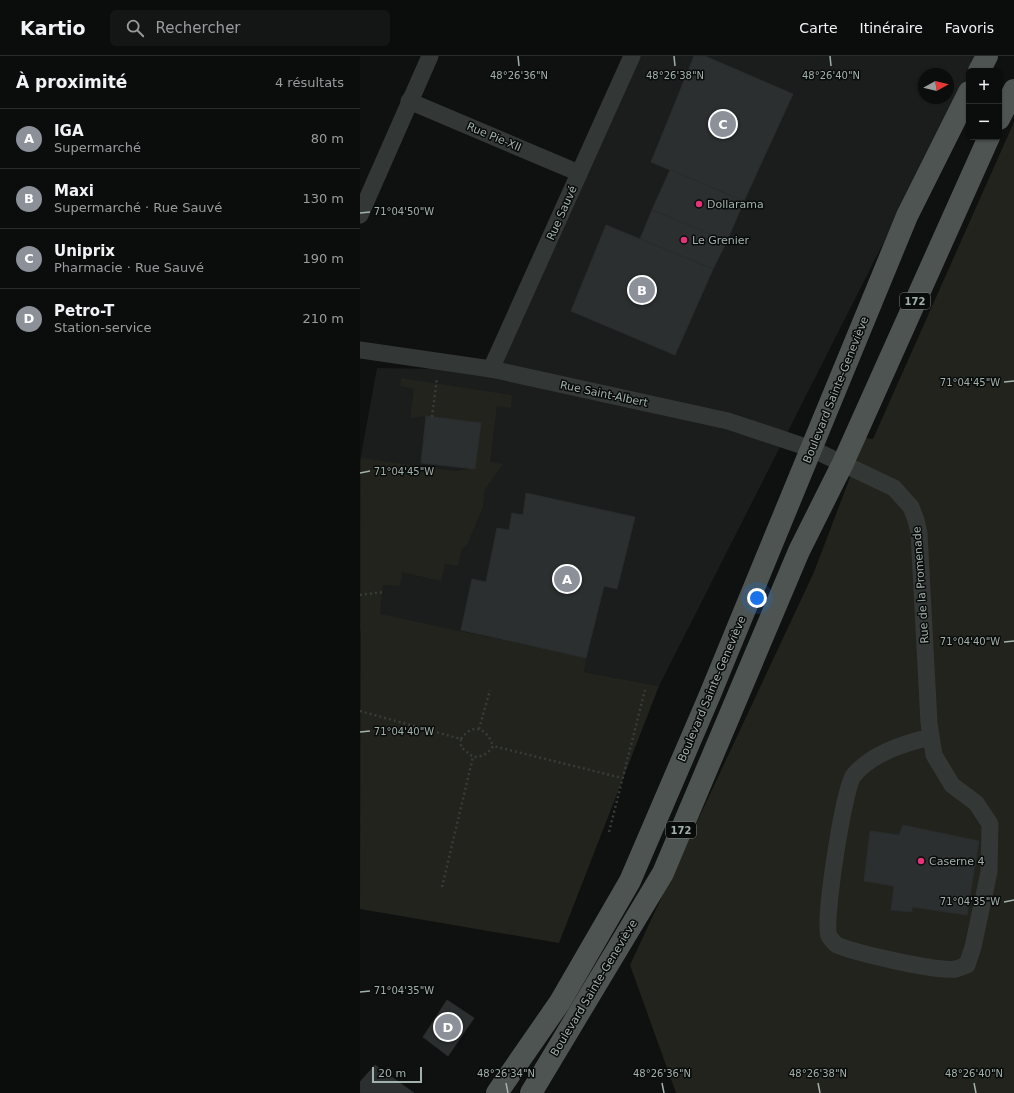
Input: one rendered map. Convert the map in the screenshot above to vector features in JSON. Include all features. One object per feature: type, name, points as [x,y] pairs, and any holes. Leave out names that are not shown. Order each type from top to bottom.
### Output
[{"type":"main road","points":[[981,68],[987,56]]},
{"type":"main road","points":[[1002,113],[1014,90]]},
{"type":"main road","name":"Boulevard Sainte-Geneviève","points":[[497,1093],[560,1002],[630,881],[712,690],[907,216],[966,98]]},
{"type":"main road","name":"Boulevard Sainte-Geneviève","points":[[531,1093],[663,873],[799,550],[843,462],[988,140]]},
{"type":"street","points":[[360,215],[430,56]]},
{"type":"street","name":"Rue Sauvé","points":[[491,369],[632,56]]},
{"type":"street","name":"Rue Pie-XII","points":[[409,101],[579,173]]},
{"type":"street","name":"Rue Saint-Albert","points":[[360,350],[491,369],[728,421],[812,449],[843,462]]},
{"type":"street","name":"Rue de la Promenade","points":[[843,462],[894,488],[904,497],[911,507],[919,533],[930,730],[934,755],[952,785],[976,803],[990,824],[989,872],[973,947],[967,965],[956,969],[929,968],[835,944],[829,936],[827,924],[829,901],[842,823],[852,776],[866,762],[909,742],[930,730]]},
{"type":"path","points":[[432,417],[440,362]]},
{"type":"path","points":[[360,594],[383,592]]},
{"type":"path","points":[[479,729],[490,690]]},
{"type":"path","points":[[609,832],[645,690]]},
{"type":"path","points":[[360,711],[461,739]]},
{"type":"path","points":[[461,739],[472,729],[479,729],[490,737],[493,746]]},
{"type":"path","points":[[461,739],[462,747],[473,757],[480,757],[489,752],[493,746]]},
{"type":"path","points":[[493,746],[622,778]]},
{"type":"path","points":[[442,887],[473,757]]},
{"type":"shaded area","points":[[634,56],[978,56],[972,68],[966,68],[966,80],[954,103],[954,68],[918,68],[918,104],[954,104],[659,686],[360,631],[360,461],[377,368],[493,370]]},
{"type":"shaded area","points":[[1014,122],[1014,1093],[676,1093],[630,965],[814,572],[865,438],[873,439]]},
{"type":"shaded area","points":[[401,378],[512,395],[511,408],[497,406],[490,462],[503,464],[485,489],[483,507],[467,545],[462,549],[458,566],[445,564],[441,581],[402,572],[400,586],[383,585],[380,614],[586,658],[584,672],[659,686],[559,943],[360,909],[361,458],[455,471],[475,468],[481,423],[426,416],[410,418],[414,389],[400,386]]},
{"type":"building","points":[[694,56],[705,56],[793,94],[744,201],[651,162]]},
{"type":"building","name":"Dollarama","points":[[670,170],[744,201],[727,241],[652,210]]},
{"type":"building","name":"Le Grenier","points":[[652,210],[727,241],[713,269],[640,239]]},
{"type":"building","points":[[606,225],[713,269],[675,355],[571,311]]},
{"type":"building","points":[[426,416],[481,423],[475,469],[421,463]]},
{"type":"building","points":[[526,493],[635,517],[617,589],[604,586],[586,658],[461,630],[472,579],[486,582],[497,528],[509,530],[512,513],[523,515]]},
{"type":"building","name":"Caserne 4","points":[[903,825],[979,841],[967,915],[912,907],[912,912],[891,910],[894,886],[864,881],[870,831],[899,835]]},
{"type":"building","points":[[447,1000],[474,1018],[448,1056],[423,1037]]},
{"type":"building","points":[[375,1065],[414,1093],[360,1093],[360,1082]]},
{"type":"place","name":"Uniprix","points":[[723,124]]},
{"type":"place","name":"Dollarama","points":[[699,204]]},
{"type":"place","name":"Le Grenier","points":[[684,240]]},
{"type":"place","name":"Maxi","points":[[642,290]]},
{"type":"place","name":"IGA","points":[[567,579]]},
{"type":"place","name":"Caserne 4","points":[[921,861]]},
{"type":"place","name":"Petro-T","points":[[448,1027]]}]
